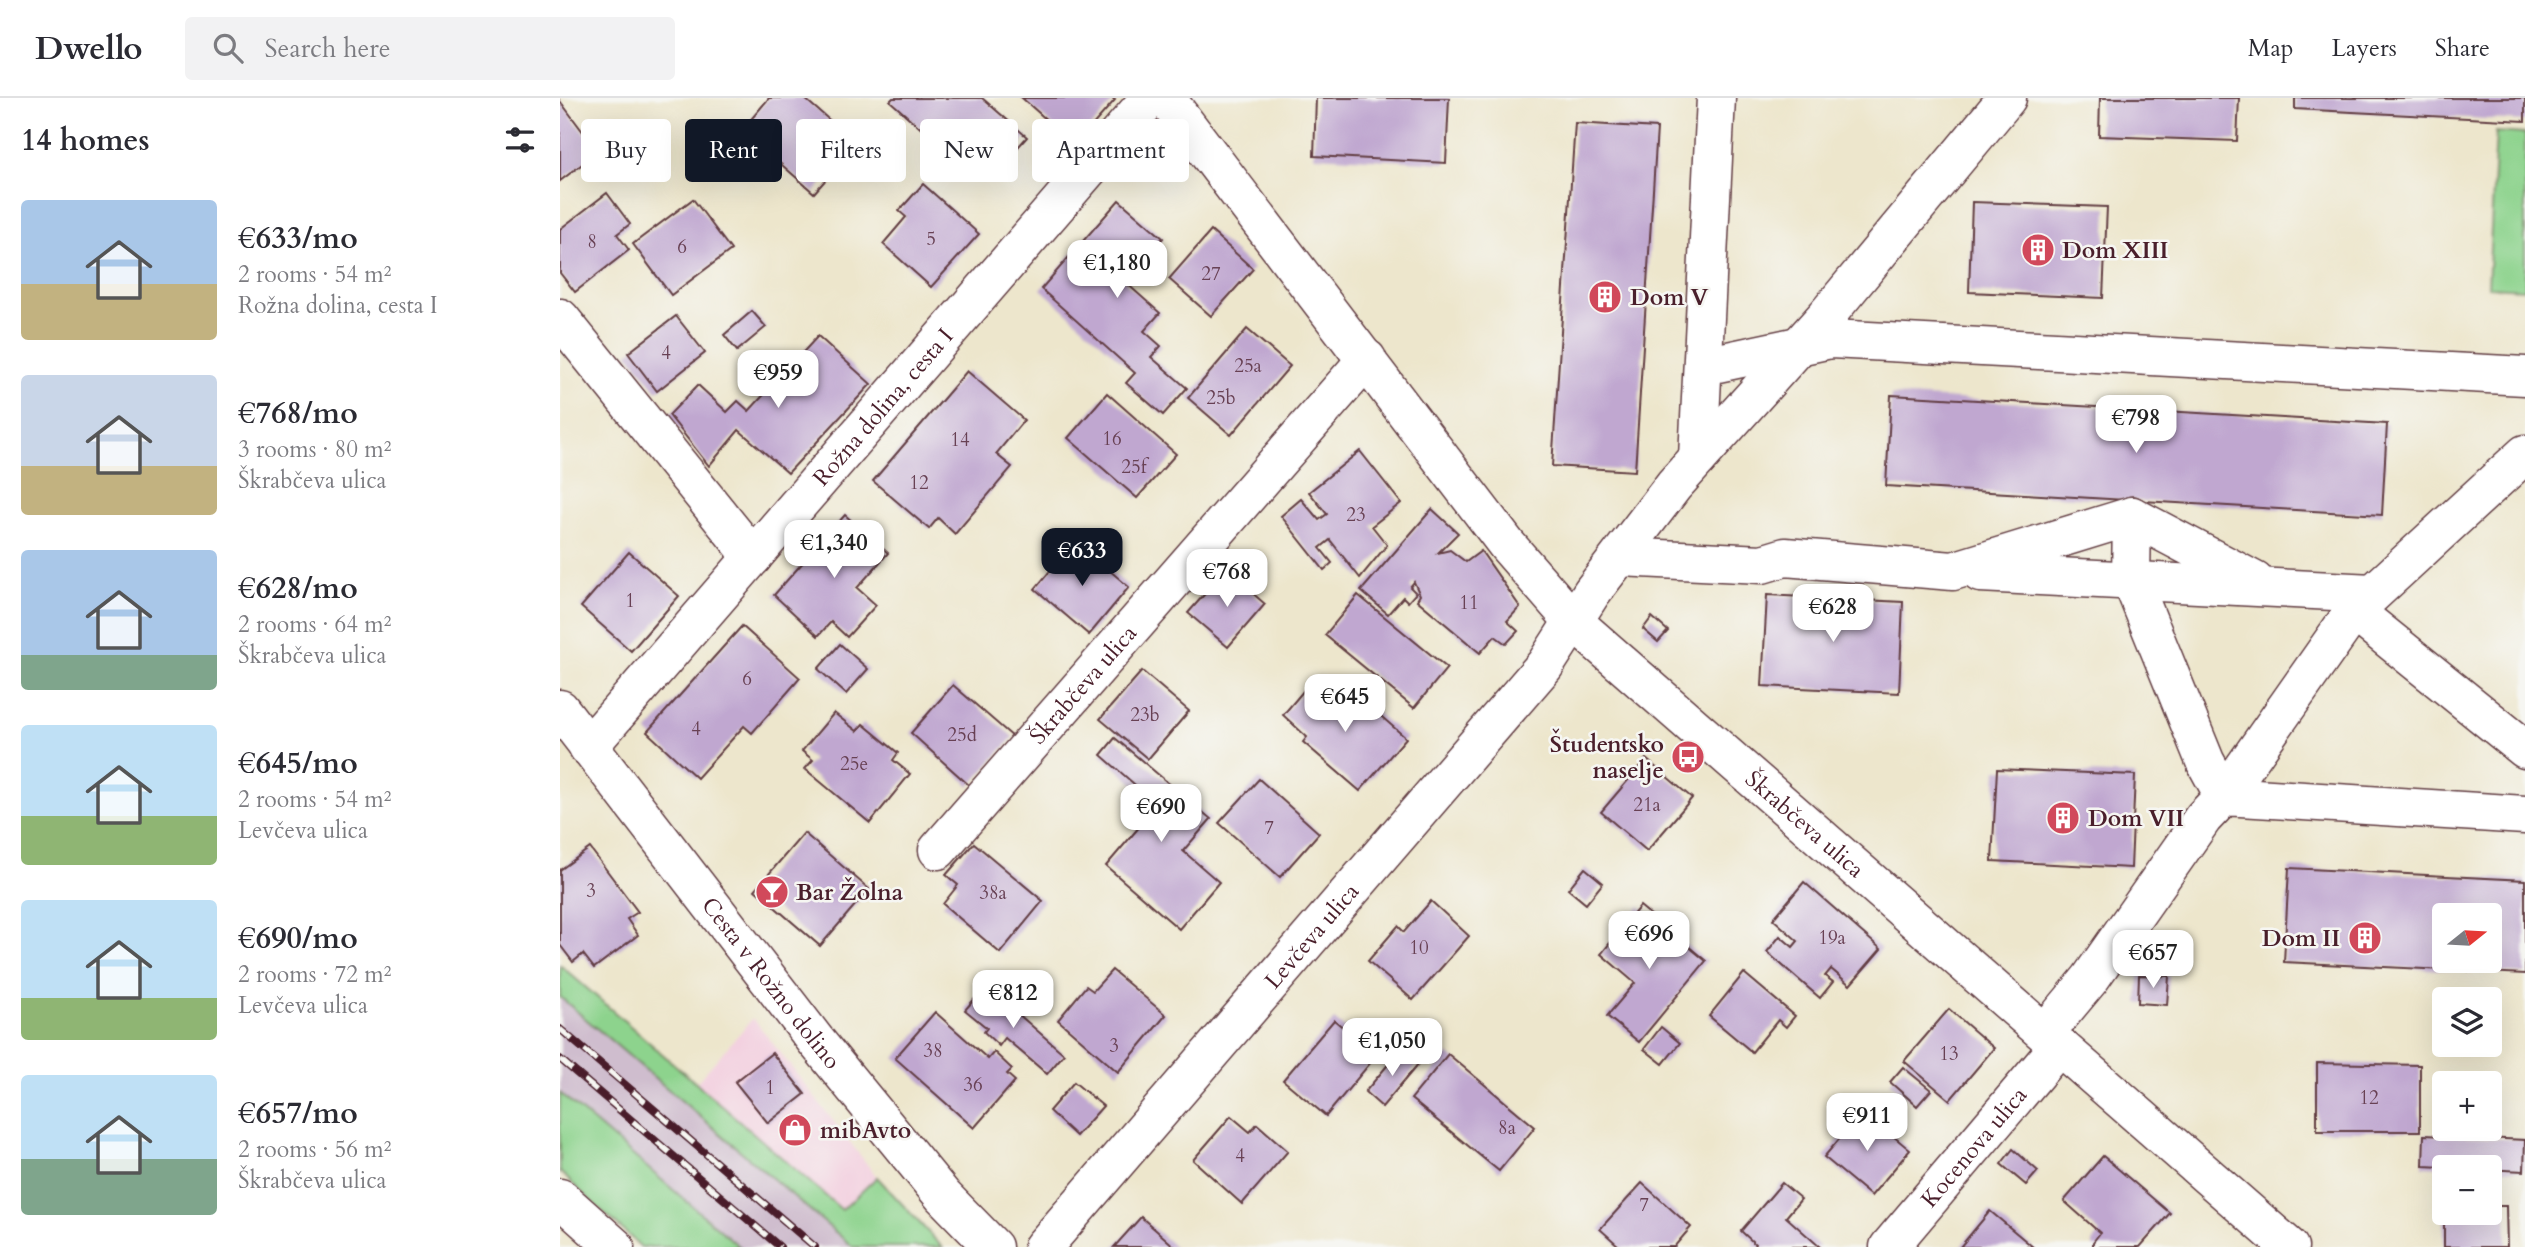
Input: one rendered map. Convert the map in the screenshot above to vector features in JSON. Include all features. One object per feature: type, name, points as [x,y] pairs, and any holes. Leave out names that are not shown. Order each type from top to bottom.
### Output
[{"type":"street","name":"Rožna dolina, cesta I","points":[[588,747],[1150,98]]},
{"type":"street","name":"Škrabčeva ulica","points":[[1166,98],[1513,552],[1574,622],[2290,1247]]},
{"type":"street","points":[[1698,458],[1716,98]]},
{"type":"street","name":"Levčeva ulica","points":[[1043,1247],[1545,665],[1592,592],[1698,458],[1798,347],[2007,98]]},
{"type":"street","points":[[560,318],[753,557]]},
{"type":"street","points":[[1704,366],[1831,338],[2525,376]]},
{"type":"street","name":"Škrabčeva ulica","points":[[937,850],[1367,359]]},
{"type":"street","name":"Kocenova ulica","points":[[1889,1247],[2052,1040],[2090,979],[2203,818],[2224,796],[2364,602],[2525,454]]},
{"type":"street","points":[[1953,571],[2132,516],[2266,586]]},
{"type":"street","points":[[2132,516],[2131,579],[2205,761],[2224,796],[2525,815]]},
{"type":"street","points":[[1620,557],[1762,564],[1785,557],[1953,571],[2266,586],[2364,602],[2525,749]]},
{"type":"street","name":"Cesta v Rožno dolino","points":[[560,709],[857,1092],[943,1196],[993,1247]]},
{"type":"street","points":[[560,1198],[615,1247]]},
{"type":"shaded area","points":[[560,997],[853,1247],[740,1247],[560,1093]]},
{"type":"shaded area","name":"mibAvto","points":[[753,1018],[877,1177],[843,1210],[696,1083]]},
{"type":"green space","points":[[2496,132],[2525,134],[2525,289],[2488,287]]},
{"type":"green space","points":[[560,965],[842,1210],[877,1177],[942,1247],[853,1247],[560,997]]},
{"type":"green space","points":[[560,1093],[740,1247],[641,1247],[560,1172]]},
{"type":"building","points":[[769,98],[804,98],[828,119],[796,119],[796,177],[782,165],[782,119],[751,119]]},
{"type":"building","points":[[893,98],[982,98],[1006,119],[920,119],[920,128],[890,101]]},
{"type":"building","points":[[1022,98],[1115,100],[1098,119],[1046,119]]},
{"type":"building","points":[[1316,98],[1449,98],[1446,163],[1314,156]]},
{"type":"building","points":[[2100,98],[2239,98],[2237,141],[2099,136]]},
{"type":"building","points":[[2295,98],[2525,98],[2525,121],[2295,109]]},
{"type":"building","points":[[560,101],[581,129],[581,165],[560,181]]},
{"type":"building","name":"Dom V","points":[[1575,123],[1657,128],[1635,471],[1552,466]]},
{"type":"building","points":[[1018,129],[1027,137],[1018,147]]},
{"type":"building","points":[[801,182],[824,182],[814,193]]},
{"type":"building","points":[[923,184],[979,234],[931,287],[883,244],[906,217],[899,211]]},
{"type":"building","points":[[607,193],[630,224],[617,234],[629,250],[575,292],[560,273],[560,229]]},
{"type":"building","points":[[693,199],[731,250],[671,295],[633,244]]},
{"type":"building","points":[[1119,200],[1163,238],[1125,282],[1160,313],[1144,331],[1161,346],[1151,357],[1187,388],[1163,415],[1126,383],[1135,373],[1041,289]]},
{"type":"building","name":"Dom XIII","points":[[1972,202],[2107,207],[2103,298],[1969,292]]},
{"type":"building","points":[[1211,231],[1253,269],[1211,316],[1169,279]]},
{"type":"building","points":[[752,311],[766,327],[737,351],[724,335]]},
{"type":"building","points":[[676,316],[705,353],[657,391],[628,353]]},
{"type":"building","points":[[1247,329],[1290,366],[1231,435],[1188,398]]},
{"type":"building","points":[[818,336],[871,384],[788,473],[739,430],[709,466],[669,415],[698,385],[727,412],[738,401],[749,411]]},
{"type":"building","points":[[967,371],[1024,420],[996,454],[1012,467],[955,534],[938,518],[929,529],[873,481]]},
{"type":"building","points":[[1107,393],[1176,454],[1137,498],[1068,438]]},
{"type":"building","points":[[1891,395],[2387,424],[2382,515],[1886,486]]},
{"type":"building","points":[[1360,451],[1401,503],[1372,526],[1387,545],[1360,578],[1330,540],[1320,548],[1332,563],[1324,570],[1281,516],[1301,499],[1319,520],[1327,514],[1309,492]]},
{"type":"building","points":[[1432,509],[1458,533],[1438,553],[1450,550],[1466,562],[1481,551],[1520,607],[1507,621],[1518,631],[1506,644],[1495,636],[1480,653],[1417,600],[1420,595],[1414,582],[1410,587],[1416,593],[1408,602],[1403,597],[1388,614],[1361,591]]},
{"type":"building","points":[[845,515],[888,553],[857,588],[876,605],[847,637],[831,622],[818,636],[774,595]]},
{"type":"building","points":[[1075,541],[1129,587],[1089,635],[1035,589]]},
{"type":"building","points":[[629,552],[679,596],[631,651],[581,607]]},
{"type":"building","points":[[1226,570],[1265,604],[1228,647],[1188,613]]},
{"type":"building","points":[[1358,595],[1447,668],[1414,708],[1325,635]]},
{"type":"building","points":[[1767,595],[1903,602],[1899,693],[1762,686]]},
{"type":"building","points":[[1652,617],[1668,631],[1658,642],[1643,629]]},
{"type":"building","points":[[742,626],[800,678],[752,733],[744,726],[697,778],[647,732]]},
{"type":"building","points":[[840,644],[868,669],[846,694],[818,669]]},
{"type":"building","points":[[1142,671],[1189,711],[1148,759],[1100,719]]},
{"type":"building","points":[[1310,683],[1337,706],[1351,690],[1406,738],[1360,791],[1303,742],[1307,737],[1283,715]]},
{"type":"building","points":[[953,685],[1013,737],[970,786],[911,733]]},
{"type":"building","points":[[834,713],[857,731],[863,724],[898,753],[893,760],[910,774],[870,823],[805,769],[813,760],[802,751]]},
{"type":"building","points":[[1115,738],[1211,819],[1183,851],[1219,882],[1179,929],[1106,866],[1158,805],[1101,755]]},
{"type":"building","points":[[1646,759],[1692,798],[1647,851],[1601,812]]},
{"type":"building","name":"Dom VII","points":[[1997,769],[2135,775],[2131,868],[1992,861]]},
{"type":"building","points":[[1259,779],[1319,833],[1280,877],[1219,823]]},
{"type":"building","points":[[804,833],[869,889],[820,946],[755,890]]},
{"type":"building","points":[[974,843],[1043,901],[1000,953],[943,904],[958,885],[946,875]]},
{"type":"building","points":[[590,848],[638,912],[627,919],[638,935],[594,968],[583,954],[573,962],[560,945],[560,870]]},
{"type":"building","points":[[1585,868],[1603,883],[1586,904],[1568,889]]},
{"type":"building","name":"Dom II","points":[[2289,868],[2525,880],[2525,974],[2502,973],[2502,903],[2432,903],[2432,969],[2284,962]]},
{"type":"building","points":[[1804,882],[1881,949],[1850,985],[1831,969],[1825,976],[1833,982],[1820,998],[1767,952],[1780,936],[1793,947],[1798,941],[1773,919]]},
{"type":"building","points":[[1431,901],[1469,936],[1413,1000],[1368,961],[1398,926],[1404,932]]},
{"type":"building","points":[[1640,906],[1706,961],[1639,1042],[1607,1016],[1635,983],[1601,954]]},
{"type":"building","points":[[1112,970],[1166,1015],[1118,1072],[1058,1020],[1086,986],[1093,991]]},
{"type":"building","points":[[1744,973],[1795,1016],[1786,1027],[1778,1020],[1752,1052],[1709,1016]]},
{"type":"building","points":[[2139,975],[2169,976],[2167,1005],[2138,1003]]},
{"type":"building","points":[[986,986],[1064,1054],[1047,1074],[1005,1038],[999,1046],[984,1032],[987,1028],[965,1010]]},
{"type":"building","points":[[1949,1009],[1994,1048],[1950,1100],[1904,1061]]},
{"type":"building","points":[[935,1012],[988,1059],[994,1052],[1012,1069],[1007,1074],[1015,1081],[974,1128],[895,1058]]},
{"type":"building","points":[[1334,1020],[1377,1055],[1326,1116],[1283,1080]]},
{"type":"building","points":[[1661,1027],[1680,1043],[1663,1064],[1644,1049]]},
{"type":"building","points":[[1402,1048],[1419,1063],[1382,1107],[1365,1092]]},
{"type":"building","points":[[772,1053],[805,1094],[768,1123],[735,1082]]},
{"type":"building","points":[[1448,1054],[1535,1127],[1499,1171],[1411,1099]]},
{"type":"building","points":[[2317,1063],[2420,1065],[2420,1131],[2317,1131]]},
{"type":"building","points":[[1903,1067],[1931,1090],[1917,1106],[1890,1082]]},
{"type":"building","points":[[1074,1082],[1103,1106],[1076,1136],[1049,1111]]},
{"type":"building","points":[[1863,1111],[1910,1150],[1871,1196],[1824,1157]]},
{"type":"building","points":[[1231,1116],[1250,1132],[1257,1124],[1288,1151],[1242,1204],[1193,1160]]},
{"type":"building","points":[[2424,1135],[2432,1135],[2432,1141],[2525,1140],[2524,1171],[2502,1170],[2502,1155],[2432,1155],[2432,1166],[2423,1166]]},
{"type":"building","points":[[2013,1149],[2038,1171],[2026,1185],[2001,1164]]},
{"type":"building","points":[[2103,1156],[2170,1213],[2140,1247],[2093,1247],[2093,1242],[2100,1233],[2064,1201]]},
{"type":"building","points":[[1642,1183],[1691,1227],[1674,1247],[1620,1247],[1600,1229]]},
{"type":"building","points":[[1782,1183],[1801,1199],[1786,1217],[1820,1247],[1753,1247],[1755,1244],[1741,1231]]},
{"type":"building","points":[[2502,1206],[2506,1206],[2507,1247],[2444,1247],[2444,1225],[2502,1225]]},
{"type":"building","points":[[1990,1211],[2033,1247],[1960,1247]]},
{"type":"building","points":[[1141,1217],[1175,1247],[1114,1247]]},
{"type":"railway","points":[[560,1029],[815,1247]]},
{"type":"railway","points":[[560,1059],[780,1247]]},
{"type":"place","name":"Dom XIII","points":[[2038,250]]},
{"type":"place","name":"Dom V","points":[[1605,297]]},
{"type":"place","name":"Študentsko naselje","points":[[1688,757]]},
{"type":"place","name":"Dom VII","points":[[2063,818]]},
{"type":"place","name":"Bar Žolna","points":[[772,892]]},
{"type":"place","name":"Dom II","points":[[2365,938]]},
{"type":"place","name":"mibAvto","points":[[795,1130]]}]
